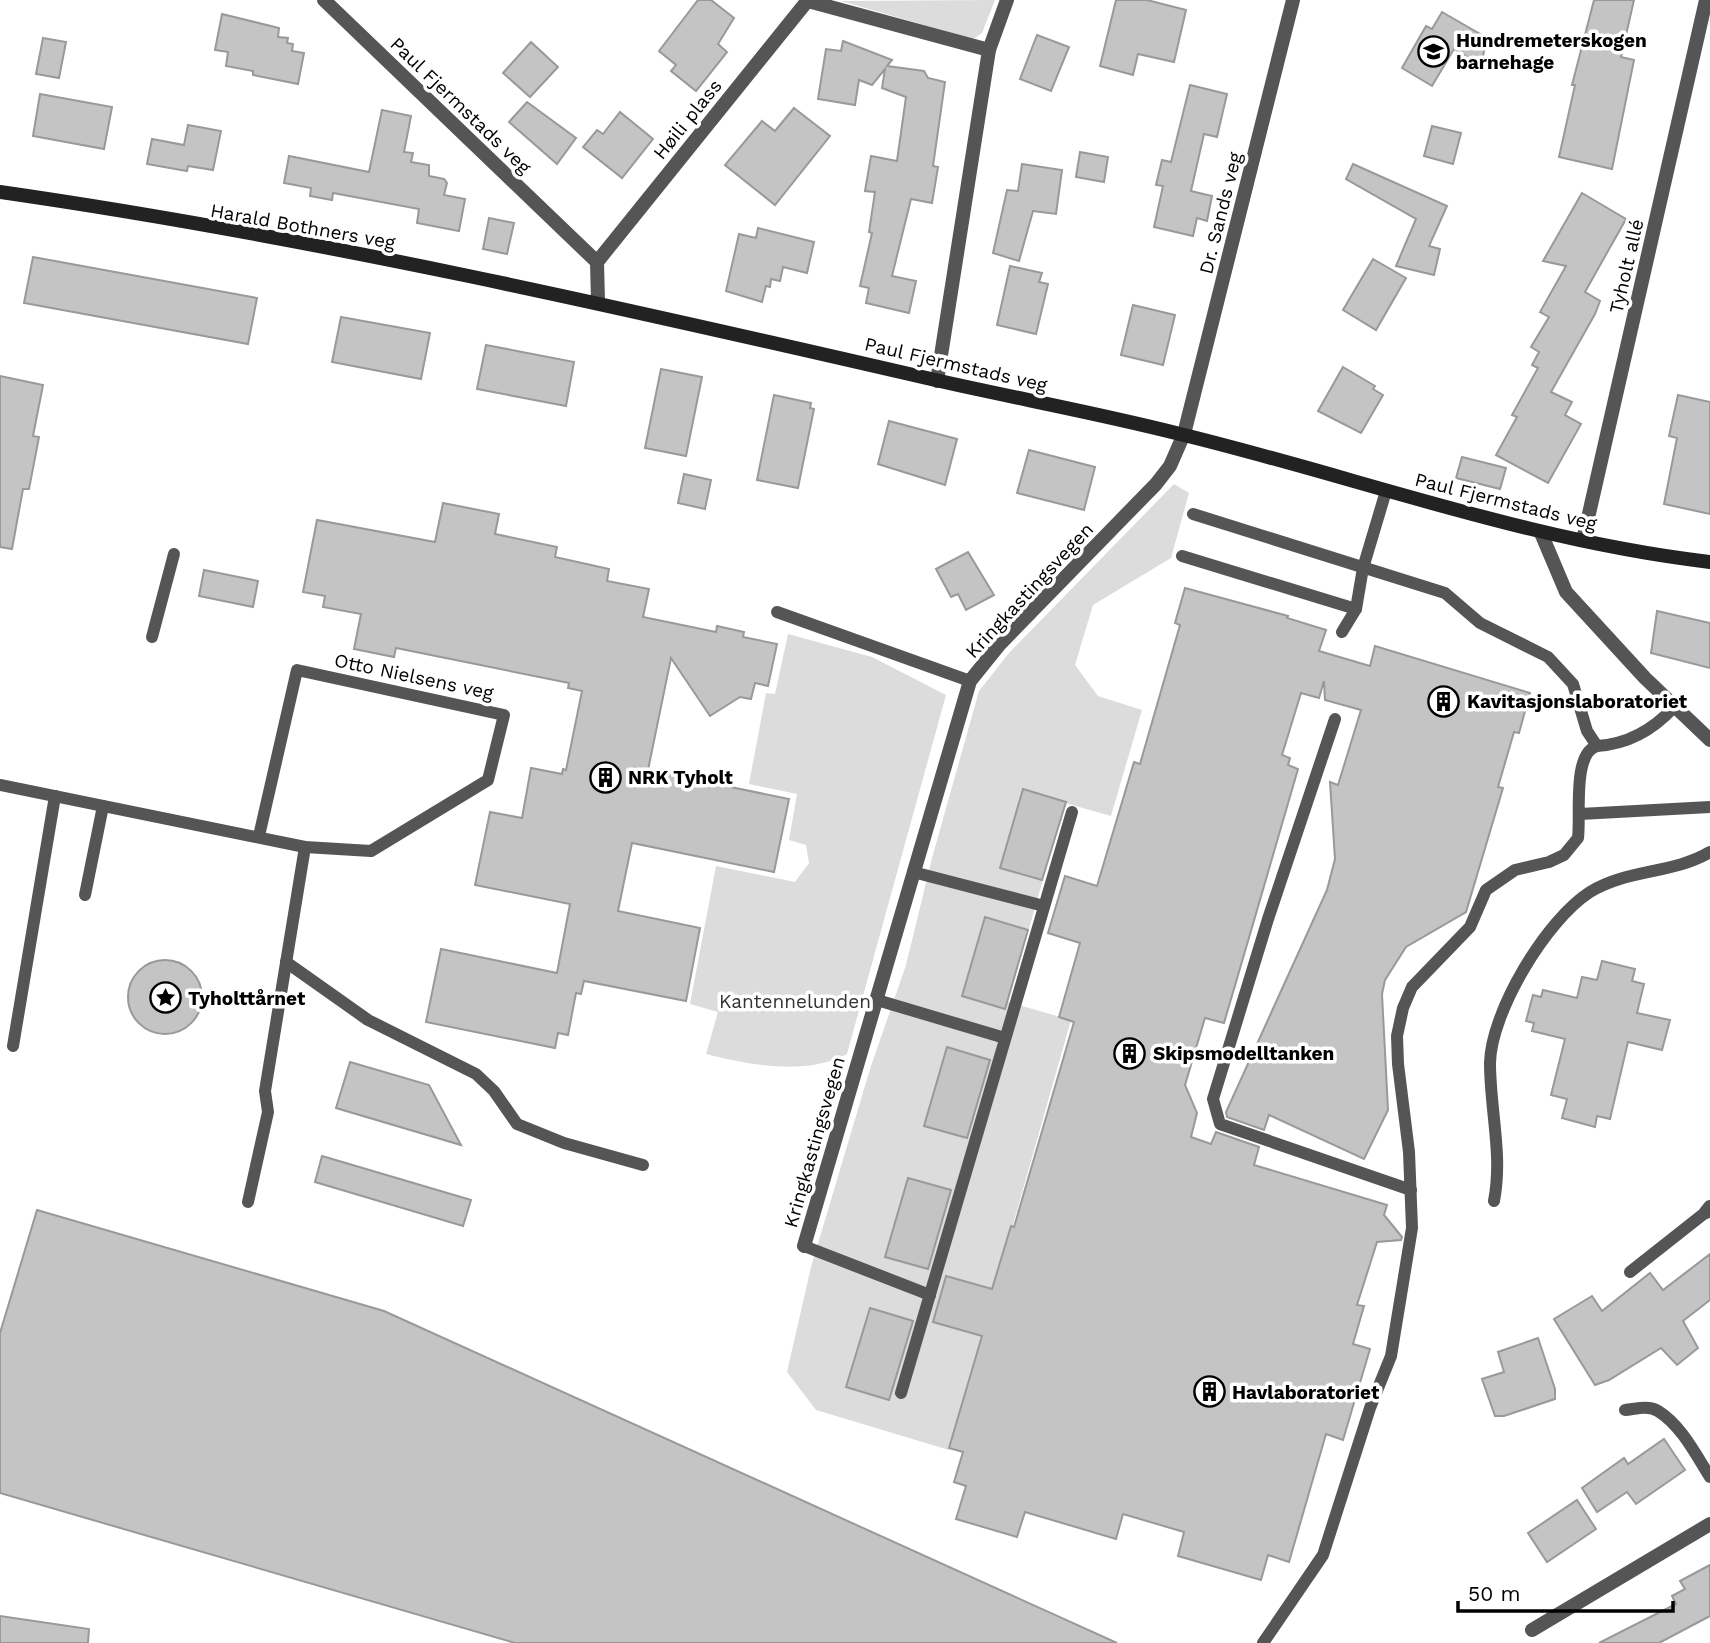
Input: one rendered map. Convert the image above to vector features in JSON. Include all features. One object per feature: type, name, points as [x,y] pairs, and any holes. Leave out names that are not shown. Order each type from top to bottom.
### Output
[{"type":"street","name":"Paul Fjermstads veg","points":[[324,0],[597,262]]},
{"type":"street","name":"Høili plass","points":[[597,262],[808,0],[989,50]]},
{"type":"street","points":[[937,381],[989,50],[1007,0]]},
{"type":"street","name":"Dr. Sands veg","points":[[1184,435],[1293,0]]},
{"type":"street","name":"Tyholt allé","points":[[1583,540],[1706,0]]},
{"type":"street","name":"Harald Bothners veg","points":[[0,192],[350,253],[598,301]]},
{"type":"street","points":[[597,262],[598,301]]},
{"type":"street","name":"Paul Fjermstads veg","points":[[598,301],[937,381],[1184,435],[1541,533],[1665,557],[1710,562]]},
{"type":"street","name":"Kringkastingsvegen","points":[[804,1246],[970,681],[999,645],[1156,484],[1170,466],[1184,435]]},
{"type":"street","points":[[1541,533],[1566,592],[1674,707],[1710,740]]},
{"type":"street","points":[[1532,1630],[1710,1524]]},
{"type":"lane","points":[[1342,632],[1356,609],[1363,568],[1386,491]]},
{"type":"lane","points":[[1193,514],[1445,593],[1480,623],[1548,657],[1573,684],[1587,731],[1597,746]]},
{"type":"lane","points":[[152,637],[174,554]]},
{"type":"lane","points":[[1182,556],[1356,609]]},
{"type":"lane","points":[[777,612],[970,681]]},
{"type":"lane","name":"Otto Nielsens veg","points":[[0,785],[305,847],[371,851],[488,780],[504,715],[297,670],[259,836]]},
{"type":"lane","points":[[1263,1643],[1323,1555],[1370,1408],[1391,1356],[1412,1228],[1397,1036],[1403,1007],[1412,986],[1470,927],[1486,890],[1515,870],[1549,862],[1564,855],[1578,838],[1580,783],[1585,755],[1590,748],[1629,740],[1658,724],[1674,707]]},
{"type":"lane","points":[[1335,719],[1213,1099],[1215,1116],[1220,1124],[1272,1145],[1411,1190]]},
{"type":"lane","points":[[13,1045],[55,796]]},
{"type":"lane","points":[[85,895],[103,806]]},
{"type":"lane","points":[[1580,814],[1710,807]]},
{"type":"lane","points":[[901,1393],[1072,812]]},
{"type":"lane","points":[[248,1202],[268,1112],[265,1091],[305,847]]},
{"type":"lane","points":[[1494,1201],[1499,1176],[1490,1060],[1517,980],[1545,935],[1588,893],[1613,880],[1676,866],[1710,852]]},
{"type":"lane","points":[[914,872],[1044,906]]},
{"type":"lane","points":[[286,962],[368,1020],[476,1074],[494,1091],[517,1124],[564,1143],[643,1165]]},
{"type":"lane","points":[[877,1000],[1005,1038]]},
{"type":"lane","points":[[1630,1272],[1708,1210]]},
{"type":"lane","name":"Kringkastingsvegen","points":[[804,1246],[930,1295]]},
{"type":"lane","points":[[1625,1410],[1643,1407],[1658,1411],[1685,1438],[1710,1476]]},
{"type":"green space","points":[[995,0],[982,33],[973,39],[841,1]]},
{"type":"green space","points":[[1174,484],[1189,493],[1171,558],[1093,605],[1075,665],[1098,696],[1142,710],[1111,816],[1023,789],[1000,868],[1042,880],[1056,836],[1008,1002],[1071,1020],[949,1450],[816,1410],[787,1372],[811,1267],[870,1069],[906,965],[932,858],[979,691],[1009,653]]},
{"type":"green space","name":"Kantennelunden","points":[[788,634],[872,657],[946,695],[847,1054],[831,1061],[796,1067],[759,1065],[706,1054],[718,1012],[690,1004],[716,866],[795,882],[809,863],[806,845],[789,840],[797,794],[749,784],[766,693],[775,694]]},
{"type":"building","points":[[698,0],[711,0],[734,18],[718,44],[727,52],[696,91],[671,71],[676,65],[659,51]]},
{"type":"building","points":[[1116,0],[1147,0],[1186,10],[1174,62],[1138,54],[1133,75],[1100,66]]},
{"type":"building","points":[[1594,0],[1634,0],[1621,57],[1634,60],[1612,169],[1559,157],[1575,85],[1572,85]]},
{"type":"building","points":[[1442,12],[1487,38],[1481,65],[1454,49],[1432,86],[1402,68],[1426,26],[1432,29]]},
{"type":"building","points":[[222,14],[279,28],[278,37],[288,38],[287,43],[293,44],[292,51],[304,53],[298,84],[253,75],[253,71],[226,66],[228,52],[215,50]]},
{"type":"building","points":[[1037,35],[1069,47],[1051,91],[1020,79]]},
{"type":"building","points":[[43,38],[66,42],[59,78],[36,74]]},
{"type":"building","points":[[843,41],[892,60],[887,66],[924,71],[928,78],[945,82],[933,166],[938,167],[932,203],[911,199],[892,276],[916,281],[909,313],[866,303],[869,288],[860,286],[872,233],[869,232],[875,192],[865,191],[871,156],[897,161],[906,97],[882,88],[885,69],[872,85],[859,80],[855,105],[818,99],[826,49],[841,51]]},
{"type":"building","points":[[531,42],[558,67],[530,97],[503,73]]},
{"type":"building","points":[[1190,85],[1227,94],[1217,137],[1204,134],[1191,191],[1212,196],[1207,221],[1197,218],[1193,236],[1154,227],[1163,186],[1156,185],[1162,160],[1171,162]]},
{"type":"building","points":[[40,94],[112,107],[104,149],[33,136]]},
{"type":"building","points":[[527,102],[576,138],[557,164],[509,122]]},
{"type":"building","points":[[794,108],[830,136],[775,205],[725,165],[762,121],[775,131]]},
{"type":"building","points":[[382,110],[411,116],[404,152],[413,153],[411,162],[429,165],[429,176],[444,179],[447,183],[444,195],[465,199],[459,231],[417,223],[419,209],[333,193],[332,200],[310,196],[311,188],[284,183],[289,156],[369,172]]},
{"type":"building","points":[[620,112],[653,139],[622,178],[583,147],[597,130],[603,134]]},
{"type":"building","points":[[188,125],[221,131],[213,170],[188,166],[187,171],[147,164],[152,139],[184,145]]},
{"type":"building","points":[[1432,126],[1461,133],[1453,164],[1424,156]]},
{"type":"building","points":[[1080,152],[1108,157],[1104,182],[1076,177]]},
{"type":"building","points":[[1022,164],[1062,170],[1056,214],[1033,211],[1019,261],[993,253],[1007,190],[1018,191]]},
{"type":"building","points":[[1353,164],[1447,206],[1429,246],[1440,249],[1434,275],[1396,266],[1416,219],[1346,179]]},
{"type":"building","points":[[1582,193],[1626,219],[1585,292],[1600,301],[1595,314],[1551,392],[1572,402],[1565,415],[1581,424],[1548,483],[1496,455],[1517,417],[1512,415],[1538,368],[1532,365],[1539,352],[1531,347],[1549,317],[1540,312],[1566,266],[1543,261]]},
{"type":"building","points":[[489,218],[514,223],[507,254],[483,249]]},
{"type":"building","points":[[758,228],[814,242],[807,273],[783,267],[780,281],[771,279],[770,287],[766,286],[762,302],[726,291],[739,234],[756,238]]},
{"type":"building","points":[[33,257],[257,298],[248,344],[24,303]]},
{"type":"building","points":[[1373,259],[1406,278],[1376,330],[1343,310]]},
{"type":"building","points":[[1010,266],[1042,273],[1039,282],[1048,284],[1036,334],[997,325]]},
{"type":"building","points":[[1133,305],[1175,315],[1163,365],[1121,355]]},
{"type":"building","points":[[341,317],[430,333],[421,379],[332,362]]},
{"type":"building","points":[[486,345],[574,362],[566,406],[477,389]]},
{"type":"building","points":[[1343,367],[1375,386],[1373,389],[1383,395],[1361,433],[1318,411]]},
{"type":"building","points":[[661,369],[702,377],[686,456],[645,448]]},
{"type":"building","points":[[0,376],[43,385],[33,436],[39,437],[29,489],[23,489],[12,549],[0,547]]},
{"type":"building","points":[[774,395],[811,403],[810,408],[814,409],[798,488],[757,480]]},
{"type":"building","points":[[1678,395],[1710,402],[1710,514],[1664,504],[1677,438],[1669,436]]},
{"type":"building","points":[[889,421],[957,439],[945,485],[878,464]]},
{"type":"building","points":[[1029,450],[1095,467],[1084,510],[1017,493]]},
{"type":"building","points":[[1462,457],[1506,468],[1500,489],[1456,478]]},
{"type":"building","points":[[684,474],[711,480],[705,509],[678,503]]},
{"type":"building","name":"NRK Tyholt","points":[[443,503],[499,514],[495,534],[557,547],[555,557],[609,569],[607,581],[649,589],[643,617],[716,632],[717,626],[744,632],[743,637],[777,644],[768,686],[755,683],[751,699],[740,697],[710,716],[671,658],[648,770],[789,799],[774,872],[632,843],[618,911],[700,928],[686,1001],[584,981],[581,994],[576,993],[568,1035],[558,1033],[555,1048],[426,1022],[441,949],[557,973],[570,904],[475,885],[490,812],[522,818],[531,768],[562,774],[563,769],[566,770],[582,691],[568,688],[569,683],[396,648],[394,657],[354,649],[361,614],[323,607],[325,596],[303,592],[317,520],[435,542]]},
{"type":"building","points":[[968,552],[994,595],[966,610],[958,594],[951,597],[936,569]]},
{"type":"building","points":[[204,570],[258,581],[253,607],[199,596]]},
{"type":"building","points":[[1185,588],[1288,616],[1287,618],[1326,630],[1319,651],[1370,666],[1375,646],[1530,693],[1519,733],[1514,732],[1498,787],[1503,788],[1466,912],[1406,947],[1385,980],[1382,994],[1388,1110],[1364,1159],[1269,1115],[1264,1130],[1227,1117],[1226,1112],[1327,890],[1335,859],[1330,782],[1338,785],[1361,710],[1325,700],[1324,681],[1319,698],[1301,693],[1282,755],[1290,758],[1288,765],[1298,769],[1224,1023],[1205,1018],[1185,1085],[1197,1113],[1191,1137],[1211,1144],[1216,1132],[1259,1147],[1254,1165],[1387,1205],[1384,1215],[1402,1237],[1401,1240],[1377,1242],[1357,1305],[1364,1306],[1353,1344],[1370,1349],[1343,1440],[1326,1434],[1289,1562],[1268,1555],[1261,1580],[1178,1556],[1184,1532],[1123,1514],[1116,1539],[1025,1512],[1017,1537],[956,1519],[966,1486],[954,1482],[963,1452],[949,1448],[982,1336],[933,1322],[946,1276],[992,1289],[1011,1226],[1014,1227],[1074,1022],[1059,1017],[1080,943],[1048,933],[1065,876],[1097,886],[1134,762],[1140,764],[1180,625],[1175,623]]},
{"type":"building","points":[[1657,611],[1710,623],[1710,668],[1651,653]]},
{"type":"building","points":[[1023,789],[1066,802],[1042,880],[1000,868]]},
{"type":"building","points":[[985,917],[1028,930],[1005,1009],[962,996]]},
{"type":"building","points":[[165,960],[179,963],[191,971],[199,983],[202,997],[199,1011],[191,1023],[179,1031],[165,1034],[151,1031],[139,1023],[131,1011],[128,997],[131,983],[139,971],[151,963]]},
{"type":"building","points":[[1602,961],[1635,969],[1632,981],[1644,984],[1637,1013],[1670,1020],[1662,1050],[1628,1042],[1610,1119],[1597,1116],[1595,1127],[1562,1118],[1567,1099],[1551,1095],[1565,1039],[1532,1031],[1534,1023],[1526,1021],[1533,995],[1541,997],[1543,990],[1577,998],[1582,977],[1597,980]]},
{"type":"building","points":[[947,1047],[990,1060],[967,1138],[924,1126]]},
{"type":"building","points":[[350,1062],[429,1085],[461,1145],[336,1108]]},
{"type":"building","points":[[322,1156],[471,1200],[463,1226],[315,1182]]},
{"type":"building","points":[[908,1178],[951,1190],[928,1269],[885,1257]]},
{"type":"building","points":[[37,1210],[384,1311],[1117,1643],[515,1643],[0,1493],[0,1333]]},
{"type":"building","points":[[1710,1254],[1710,1300],[1683,1321],[1698,1348],[1677,1365],[1661,1348],[1609,1380],[1595,1385],[1554,1319],[1592,1296],[1602,1311],[1650,1273],[1663,1290]]},
{"type":"building","points":[[870,1308],[913,1321],[889,1400],[846,1387]]},
{"type":"building","points":[[1538,1338],[1555,1389],[1555,1399],[1504,1416],[1495,1416],[1482,1379],[1504,1372],[1498,1352]]},
{"type":"building","points":[[1664,1439],[1685,1470],[1636,1504],[1627,1492],[1597,1512],[1582,1488],[1624,1458],[1628,1464]]},
{"type":"building","points":[[1577,1500],[1596,1529],[1547,1562],[1528,1533]]},
{"type":"building","points":[[1710,1565],[1710,1616],[1659,1643],[1599,1643],[1676,1604],[1672,1596],[1685,1589],[1680,1581]]},
{"type":"building","points":[[0,1616],[89,1629],[88,1643],[0,1643]]},
{"type":"place","name":"Hundremeterskogen barnehage","points":[[1433,51]]},
{"type":"place","name":"Kavitasjonslaboratoriet","points":[[1444,701]]},
{"type":"place","name":"NRK Tyholt","points":[[605,777]]},
{"type":"place","name":"Tyholttårnet","points":[[165,998]]},
{"type":"place","name":"Skipsmodelltanken","points":[[1130,1053]]},
{"type":"place","name":"Havlaboratoriet","points":[[1209,1392]]}]
